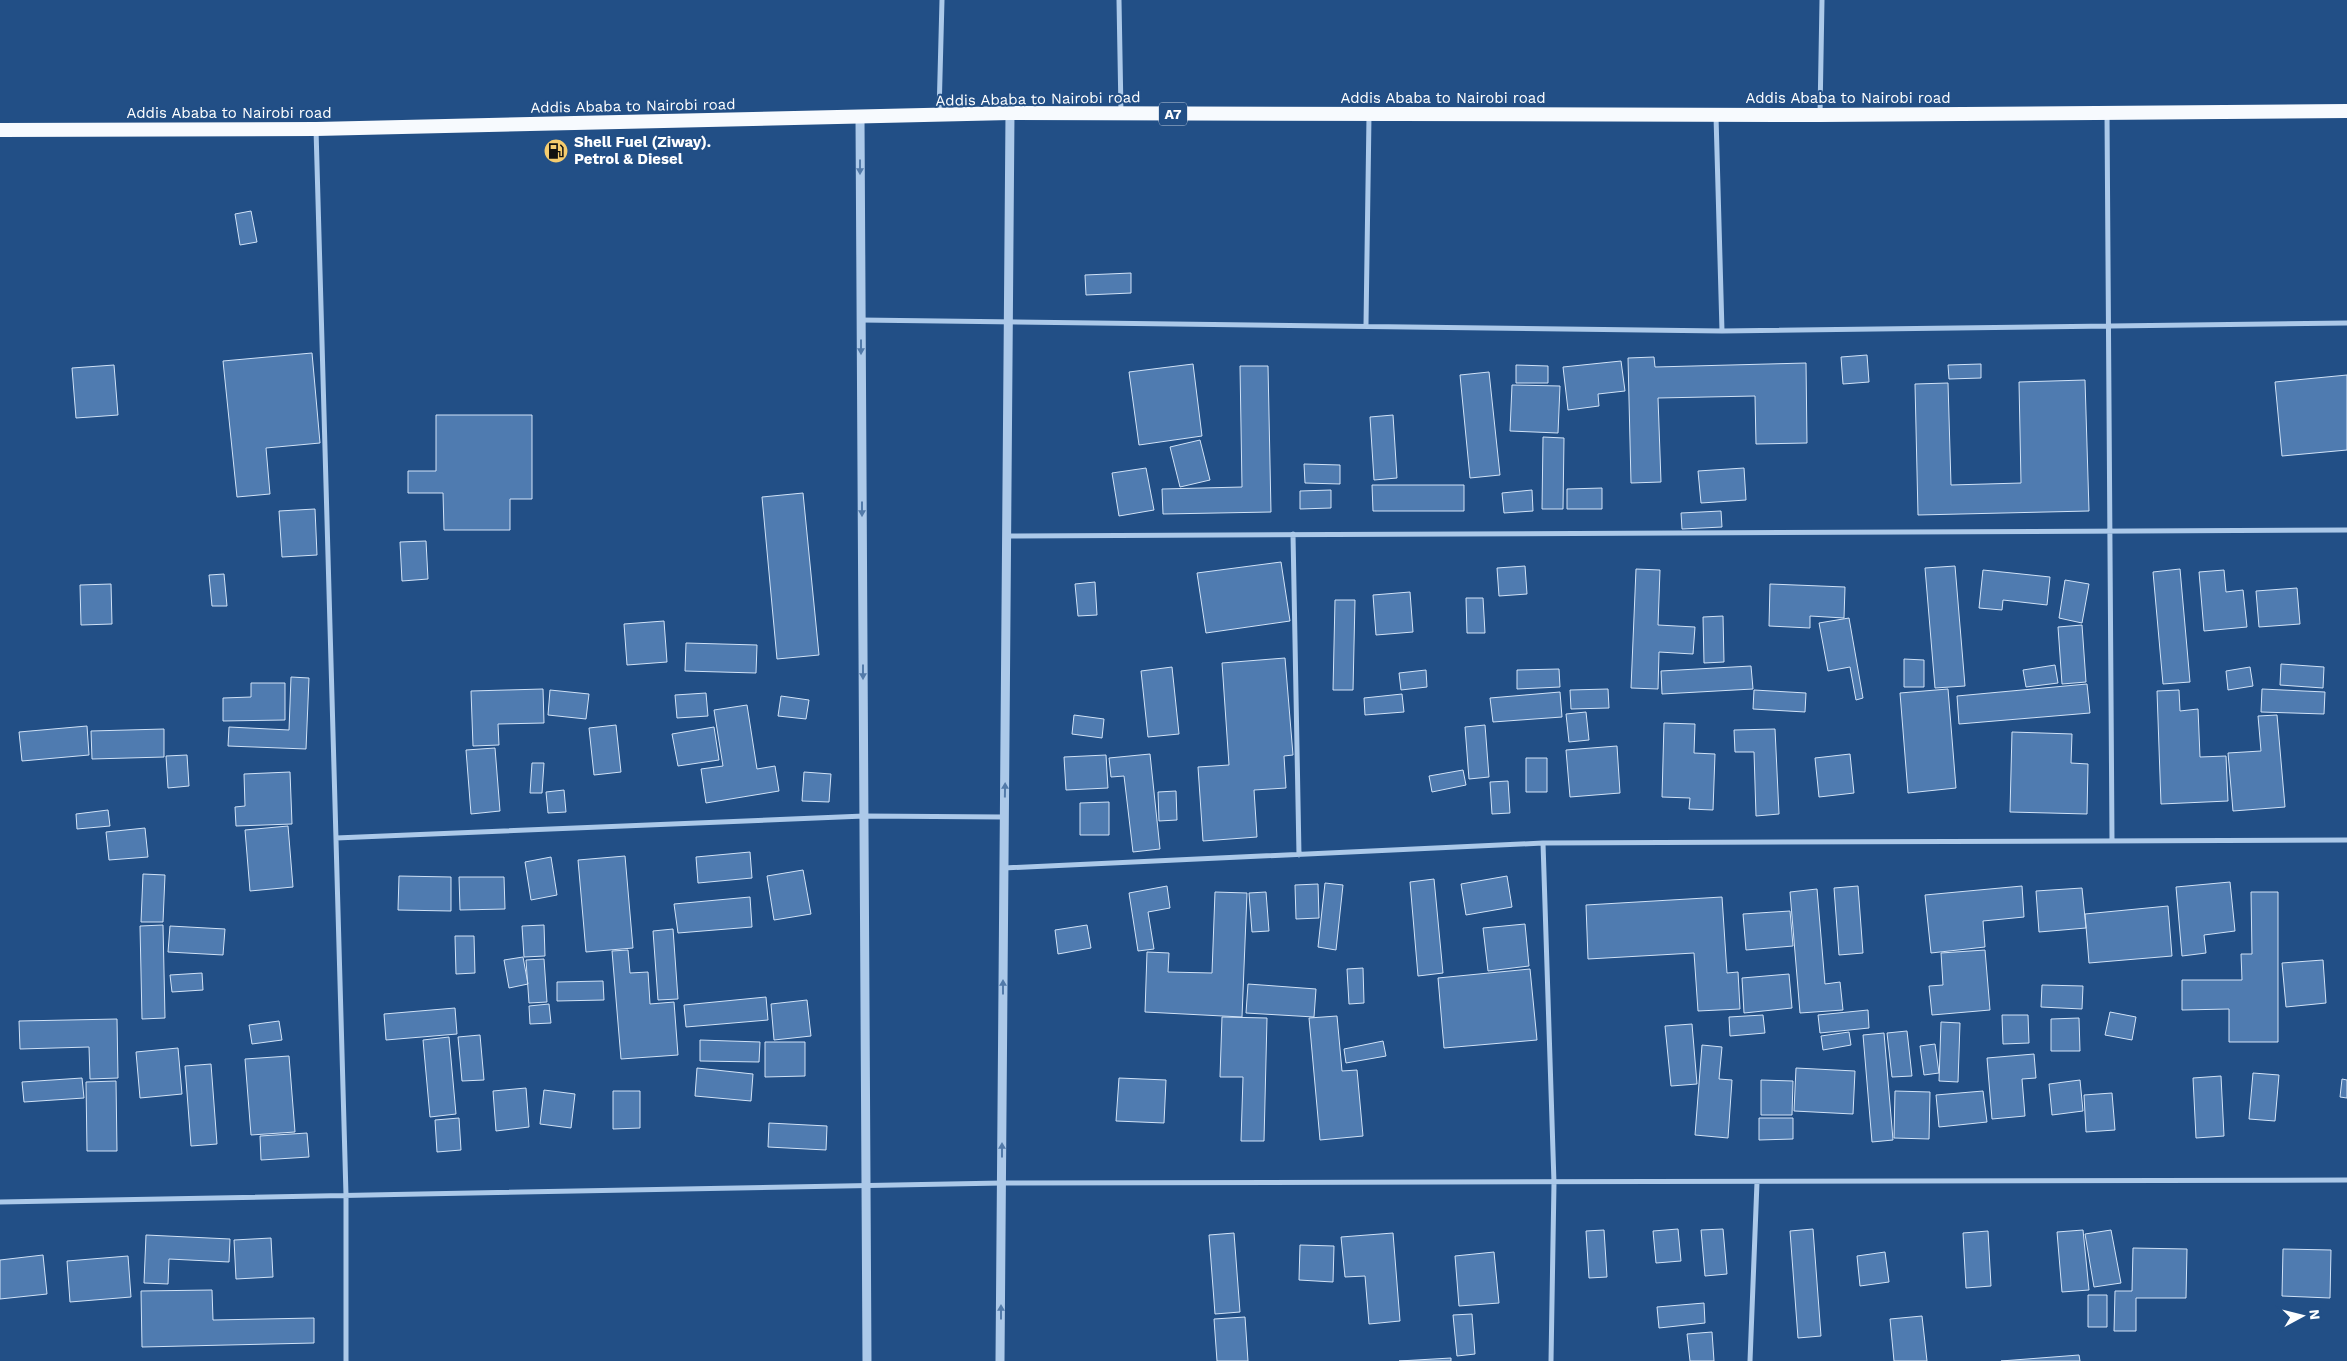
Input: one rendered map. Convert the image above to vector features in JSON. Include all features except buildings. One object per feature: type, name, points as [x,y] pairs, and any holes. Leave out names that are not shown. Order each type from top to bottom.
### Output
[{"type":"highway","name":"Addis Ababa to Nairobi road","points":[[0,130],[316,129],[860,118],[1010,113],[1820,115],[2347,111]]},
{"type":"street","points":[[939,116],[942,0]]},
{"type":"street","points":[[1119,0],[1121,114]]},
{"type":"street","points":[[1820,115],[1822,0]]},
{"type":"street","points":[[1000,1361],[1010,113]]},
{"type":"street","points":[[1366,326],[1370,114]]},
{"type":"street","points":[[2107,114],[2112,840]]},
{"type":"street","points":[[1716,115],[1722,331]]},
{"type":"street","points":[[860,118],[867,1361]]},
{"type":"street","points":[[316,129],[346,1195],[346,1361]]},
{"type":"street","points":[[861,320],[1722,331],[2347,323]]},
{"type":"street","points":[[1007,536],[2347,530]]},
{"type":"street","points":[[1293,534],[1299,856]]},
{"type":"street","points":[[336,838],[864,816],[1004,817]]},
{"type":"street","points":[[1004,868],[1299,856],[1543,843],[2347,840]]},
{"type":"street","points":[[1543,843],[1554,1183],[1551,1361]]},
{"type":"street","points":[[0,1202],[1002,1183],[2347,1180]]},
{"type":"street","points":[[1750,1361],[1758,1182]]},
{"type":"place","name":"Shell Fuel (Ziway). Petrol & Diesel","points":[[556,151]]}]
